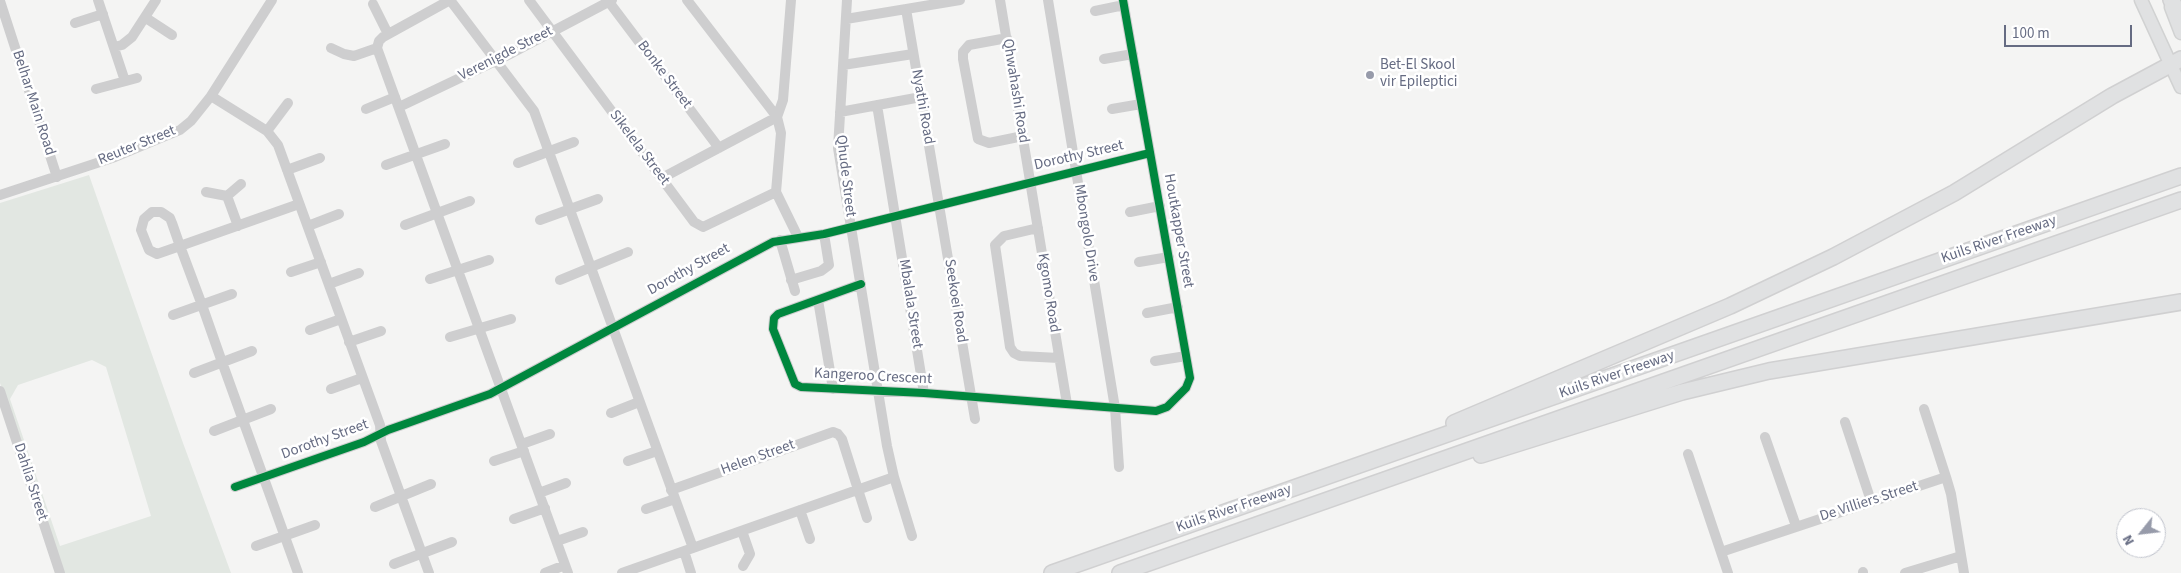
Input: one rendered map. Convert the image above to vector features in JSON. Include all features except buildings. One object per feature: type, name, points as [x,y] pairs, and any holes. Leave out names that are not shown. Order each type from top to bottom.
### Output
[{"type":"highway","points":[[2169,0],[2181,16]]},
{"type":"highway","points":[[1409,448],[1462,419],[1730,306],[1841,253],[1954,193],[2175,61]]},
{"type":"highway","name":"Kuils River Freeway","points":[[1052,573],[2181,176]]},
{"type":"highway","name":"Kuils River Freeway","points":[[1120,573],[2181,200]]},
{"type":"highway","points":[[1414,469],[1469,460],[1682,392],[1769,371],[2181,302]]},
{"type":"main road","points":[[2141,0],[2175,61],[2181,87]]},
{"type":"main road","points":[[2169,0],[2181,33]]},
{"type":"street","points":[[98,0],[125,81]]},
{"type":"street","points":[[114,47],[122,45],[132,38],[156,0]]},
{"type":"street","name":"Reuter Street","points":[[0,195],[115,157],[180,130],[191,121],[211,96],[272,0]]},
{"type":"street","points":[[545,573],[567,569],[377,48],[380,39],[450,0],[531,107],[673,494],[688,550],[691,573]]},
{"type":"street","name":"Sikelela Street","points":[[529,0],[696,224],[703,227],[776,192]]},
{"type":"street","points":[[687,0],[777,117],[781,133],[776,192],[798,237]]},
{"type":"street","points":[[662,178],[777,117],[783,100],[791,0]]},
{"type":"street","name":"Qhude Street","points":[[847,0],[838,148],[894,477],[912,536]]},
{"type":"street","points":[[846,19],[958,0]]},
{"type":"street","name":"Qhwahashi Road","points":[[1000,0],[1030,182]]},
{"type":"street","name":"Mbongolo Drive","points":[[1048,0],[1115,408],[1119,467]]},
{"type":"street","name":"Belhar Main Road","points":[[0,1],[57,177]]},
{"type":"street","name":"Verenigde Street","points":[[366,109],[397,102],[495,60],[611,1]]},
{"type":"street","name":"Bonke Street","points":[[611,1],[719,148]]},
{"type":"street","points":[[1095,10],[1123,3]]},
{"type":"street","name":"Houtkapper Street","points":[[1115,408],[1156,411],[1167,407],[1190,382],[1123,3]]},
{"type":"street","points":[[373,4],[388,34]]},
{"type":"street","name":"Nyathi Road","points":[[906,9],[939,205]]},
{"type":"street","points":[[75,23],[103,14]]},
{"type":"street","points":[[146,18],[172,35]]},
{"type":"street","points":[[1007,38],[969,45],[963,52],[963,59],[978,139],[989,144],[1023,136]]},
{"type":"street","points":[[331,48],[354,56],[377,48]]},
{"type":"street","points":[[843,65],[914,54]]},
{"type":"street","points":[[1104,59],[1132,54]]},
{"type":"street","points":[[96,88],[136,78]]},
{"type":"street","points":[[211,96],[267,131],[278,145],[380,426],[401,496],[428,573]]},
{"type":"street","points":[[840,112],[921,97]]},
{"type":"street","points":[[267,131],[288,103]]},
{"type":"street","points":[[1112,109],[1141,104]]},
{"type":"street","name":"Mbalala Street","points":[[878,105],[924,393]]},
{"type":"street","points":[[518,163],[574,142]]},
{"type":"street","points":[[386,166],[445,144]]},
{"type":"street","name":"Dorothy Street","points":[[235,487],[502,388],[763,246],[780,240],[824,234],[1150,153]]},
{"type":"street","points":[[287,170],[320,158]]},
{"type":"street","name":"Kgomo Road","points":[[1030,182],[1067,404]]},
{"type":"street","points":[[227,196],[241,184]]},
{"type":"street","points":[[206,192],[227,196]]},
{"type":"street","points":[[227,196],[238,226]]},
{"type":"street","points":[[540,220],[598,199]]},
{"type":"street","points":[[406,225],[470,201]]},
{"type":"street","points":[[298,573],[202,305],[180,246],[167,215],[157,211],[146,216],[141,230],[150,252],[157,254],[180,246],[238,226],[300,204]]},
{"type":"street","name":"Seekoei Road","points":[[939,205],[975,419]]},
{"type":"street","points":[[1130,212],[1160,206]]},
{"type":"street","points":[[308,226],[340,214]]},
{"type":"street","points":[[1038,228],[1004,236],[995,244],[1009,343],[1014,353],[1020,356],[1059,358]]},
{"type":"street","points":[[791,280],[821,271],[829,265],[824,234]]},
{"type":"street","points":[[780,240],[795,291]]},
{"type":"street","points":[[560,280],[628,252]]},
{"type":"street","points":[[1139,262],[1169,257]]},
{"type":"street","points":[[430,279],[489,260]]},
{"type":"street","points":[[291,272],[321,262]]},
{"type":"street","points":[[329,284],[359,273]]},
{"type":"street","name":"Kangeroo Crescent","points":[[861,284],[778,314],[772,321],[772,326],[795,384],[801,387],[924,393],[1115,408]]},
{"type":"street","points":[[174,315],[232,294]]},
{"type":"street","points":[[818,300],[833,389]]},
{"type":"street","points":[[1147,312],[1178,307]]},
{"type":"street","points":[[310,330],[341,319]]},
{"type":"street","points":[[450,337],[511,319]]},
{"type":"street","points":[[349,342],[382,331]]},
{"type":"street","points":[[194,372],[252,351]]},
{"type":"street","points":[[1155,361],[1186,356]]},
{"type":"street","points":[[332,389],[362,378]]},
{"type":"street","name":"Dahlia Street","points":[[0,391],[60,573]]},
{"type":"street","points":[[611,413],[639,402]]},
{"type":"street","points":[[214,431],[271,409]]},
{"type":"street","points":[[1924,409],[1951,494],[1964,573]]},
{"type":"street","points":[[1845,422],[1871,500]]},
{"type":"street","name":"Helen Street","points":[[646,509],[673,494],[827,432],[835,432],[842,440],[858,490]]},
{"type":"street","points":[[494,462],[550,434]]},
{"type":"street","points":[[1765,437],[1796,526]]},
{"type":"street","points":[[628,461],[657,451]]},
{"type":"street","points":[[1688,454],[1728,573]]},
{"type":"street","points":[[624,573],[894,477]]},
{"type":"street","name":"De Villiers Street","points":[[1721,552],[1871,500],[1946,477]]},
{"type":"street","points":[[539,493],[566,483]]},
{"type":"street","points":[[375,506],[431,484]]},
{"type":"street","points":[[858,490],[867,518]]},
{"type":"street","points":[[514,519],[545,508]]},
{"type":"street","points":[[800,510],[810,540]]},
{"type":"street","points":[[256,546],[315,526]]},
{"type":"street","points":[[742,530],[750,554],[742,566]]},
{"type":"street","points":[[557,541],[583,532]]},
{"type":"street","points":[[394,564],[452,542]]},
{"type":"street","points":[[1905,573],[1961,556]]},
{"type":"shaded area","points":[[89,175],[183,443],[231,573],[64,573],[0,383],[0,203]],"holes":[[[92,360],[106,367],[151,516],[60,546],[10,399],[18,385]]]},
{"type":"cycle path","points":[[861,284],[778,314],[774,318],[773,329],[795,384],[801,387],[924,393],[1156,411],[1167,407],[1186,388],[1190,378],[1123,0]]},
{"type":"cycle path","points":[[235,487],[364,442],[388,430],[490,394],[773,242],[824,234],[1150,153]]},
{"type":"place","name":"Bet-El Skool vir Epileptici","points":[[1370,75]]}]
